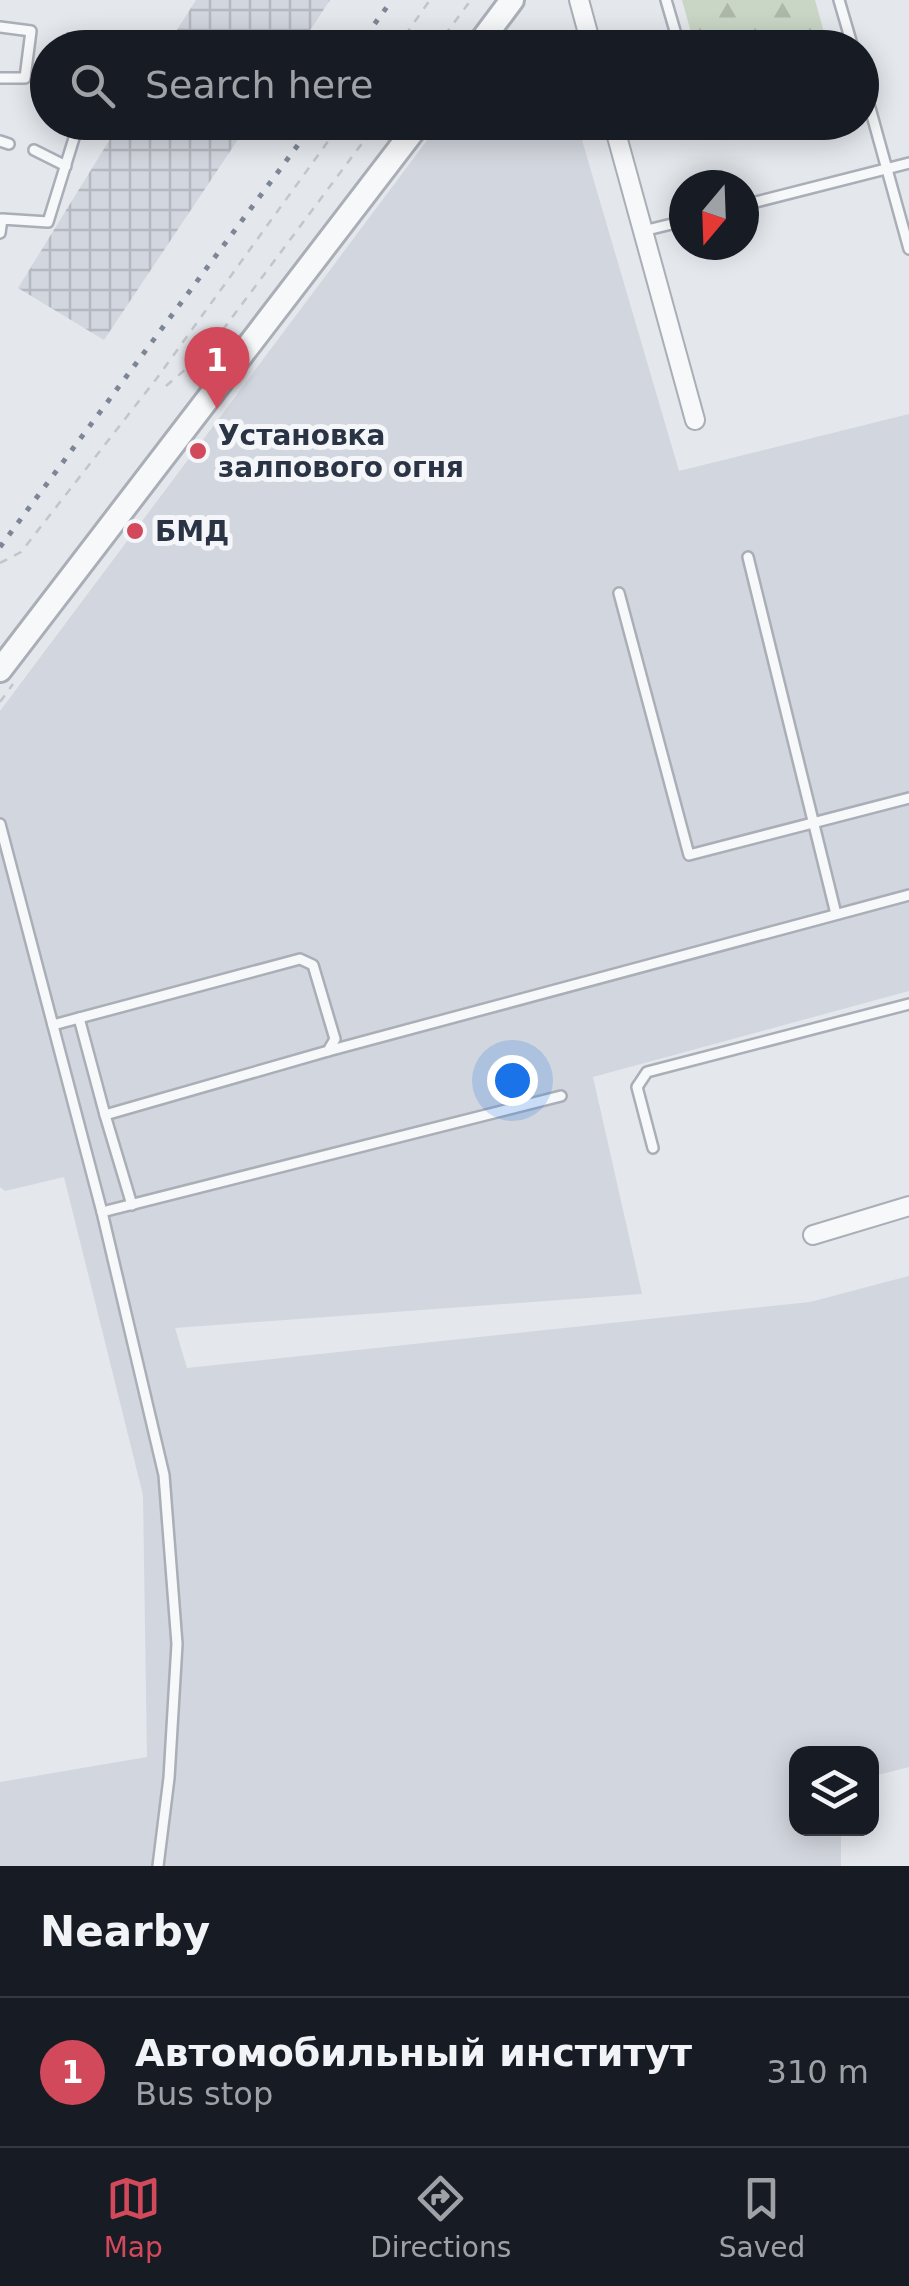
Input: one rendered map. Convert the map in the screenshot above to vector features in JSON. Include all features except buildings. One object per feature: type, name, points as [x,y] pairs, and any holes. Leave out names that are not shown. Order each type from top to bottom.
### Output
[{"type":"street","points":[[490,30],[512,0]]},
{"type":"street","points":[[579,0],[587,30]]},
{"type":"street","points":[[0,670],[406,140]]},
{"type":"street","points":[[618,140],[695,420]]},
{"type":"street","points":[[813,1235],[909,1206]]},
{"type":"lane","points":[[666,0],[675,30]]},
{"type":"lane","points":[[839,0],[847,30]]},
{"type":"lane","points":[[0,27],[30,31],[25,78],[0,78]]},
{"type":"lane","points":[[0,233],[2,219],[48,222],[74,140]]},
{"type":"lane","points":[[878,140],[909,249]]},
{"type":"lane","points":[[34,150],[66,166]]},
{"type":"lane","points":[[759,202],[909,163]]},
{"type":"lane","points":[[644,232],[669,225]]},
{"type":"lane","points":[[748,557],[836,914]]},
{"type":"lane","points":[[620,593],[689,854],[909,798]]},
{"type":"lane","points":[[0,824],[102,1212],[164,1474],[177,1644],[169,1778],[158,1866]]},
{"type":"lane","points":[[105,1114],[909,896]]},
{"type":"lane","points":[[53,1025],[300,959],[314,965],[335,1039],[328,1052]]},
{"type":"lane","points":[[654,1148],[637,1087],[646,1072],[909,1004]]},
{"type":"lane","points":[[79,1018],[132,1205]]},
{"type":"lane","points":[[102,1212],[561,1096]]},
{"type":"path","points":[[409,30],[430,0]]},
{"type":"path","points":[[448,30],[470,0]]},
{"type":"path","points":[[0,563],[20,552],[157,378],[329,140]]},
{"type":"path","points":[[166,386],[207,351],[365,140]]},
{"type":"shaded area","points":[[196,0],[330,0],[310,30],[177,30]]},
{"type":"shaded area","points":[[109,140],[238,140],[104,340],[18,288]]},
{"type":"shaded area","points":[[427,140],[582,140],[679,471],[909,414],[909,991],[593,1077],[642,1294],[175,1328],[187,1368],[810,1302],[909,1276],[909,1767],[879,1775],[879,1746],[789,1746],[789,1836],[841,1836],[841,1866],[0,1866],[0,1782],[147,1757],[143,1495],[64,1177],[5,1191],[0,1187],[0,711]]},
{"type":"green space","points":[[682,0],[815,0],[823,30],[690,30]]},
{"type":"railway","points":[[370,30],[392,0]]},
{"type":"railway","points":[[0,547],[302,140]]},
{"type":"place","name":"Автомобильный институт","points":[[217,409]]},
{"type":"place","name":"Установка залпового огня","points":[[198,451]]},
{"type":"place","name":"БМД","points":[[135,531]]}]
